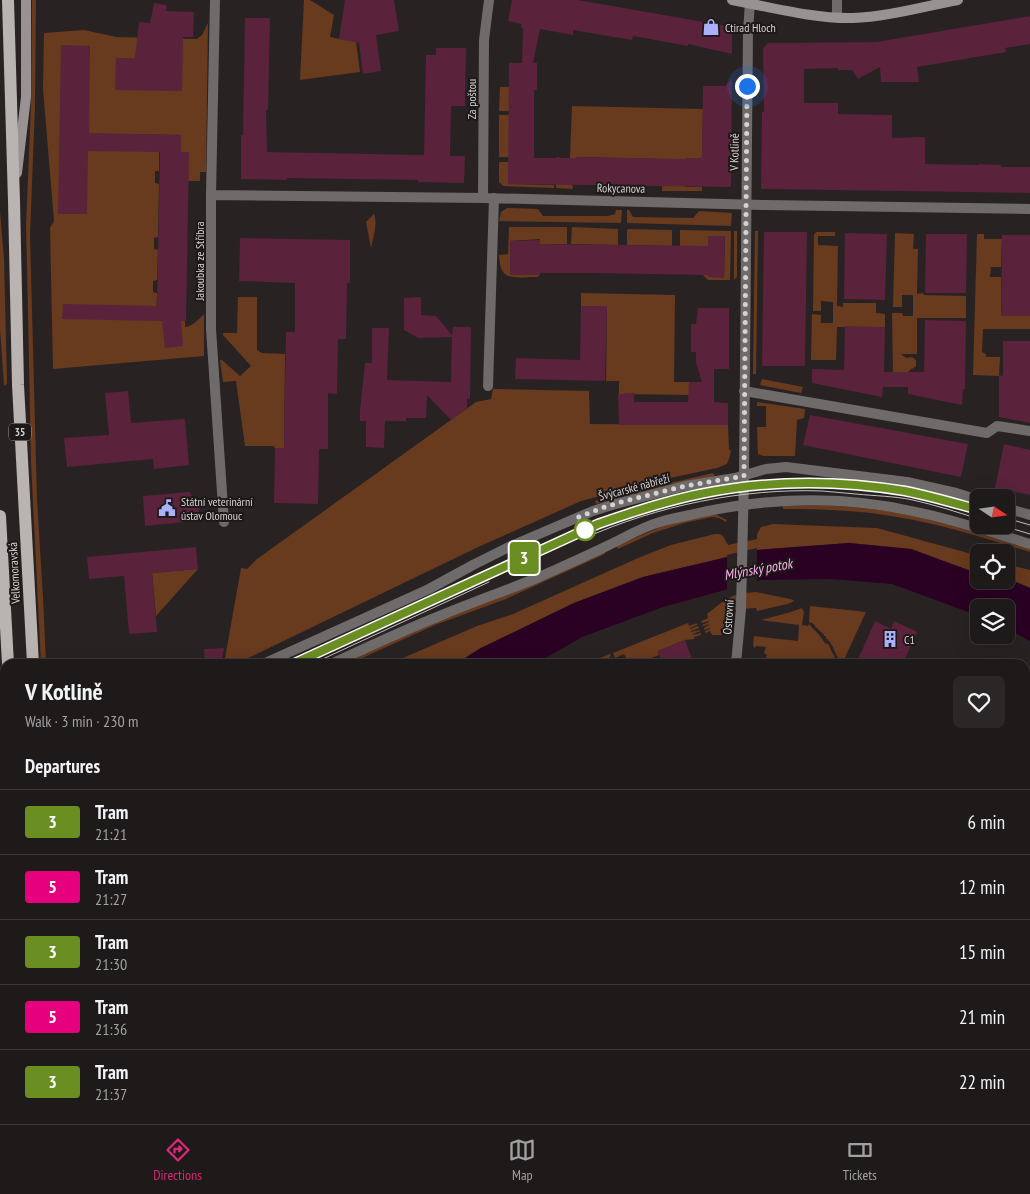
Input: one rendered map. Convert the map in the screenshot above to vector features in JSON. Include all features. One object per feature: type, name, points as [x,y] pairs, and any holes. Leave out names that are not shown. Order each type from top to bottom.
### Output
[{"type":"main road","name":"Velkomoravská","points":[[8,0],[18,385],[33,659]]},
{"type":"main road","name":"Velkomoravská","points":[[0,516],[8,659]]},
{"type":"street","points":[[14,201],[26,97],[26,0]]},
{"type":"street","name":"Jakoubka ze Stříbra","points":[[215,0],[211,195],[211,329],[224,522]]},
{"type":"street","name":"Za poštou","points":[[488,386],[488,198],[484,40],[489,0]]},
{"type":"street","points":[[732,0],[806,14],[853,18],[875,16],[958,0]]},
{"type":"street","points":[[837,0],[837,17]]},
{"type":"street","name":"V Kotlině","points":[[742,542],[748,31],[750,3]]},
{"type":"street","name":"Rokycanova","points":[[211,195],[488,198],[1030,209]]},
{"type":"street","points":[[744,391],[987,433],[998,426],[1030,431]]},
{"type":"street","name":"Švýcarské nábřeží","points":[[274,659],[412,596],[511,546],[592,511],[685,486],[744,476],[776,467],[796,467],[907,482],[970,497]]},
{"type":"street","points":[[343,659],[425,622],[537,578],[608,546],[638,530],[660,522],[743,504],[821,500],[895,508],[955,521],[1030,544]]},
{"type":"street","points":[[1015,511],[1030,515]]},
{"type":"street","name":"Ostrovní","points":[[737,659],[742,609],[742,542]]},
{"type":"shaded area","points":[[32,0],[36,0],[35,106],[30,235],[37,499],[46,659],[41,659],[31,462],[26,227],[31,104]]},
{"type":"shaded area","points":[[304,0],[310,0],[334,15],[330,37],[356,42],[360,72],[300,80]]},
{"type":"shaded area","points":[[208,23],[206,172],[200,172],[200,181],[188,181],[188,152],[181,152],[181,135],[113,134],[159,151],[159,171],[155,171],[155,183],[159,184],[158,237],[154,238],[154,249],[158,250],[157,280],[153,281],[153,292],[157,293],[156,320],[185,321],[185,327],[193,324],[204,314],[204,356],[53,369],[50,228],[54,221],[43,89],[44,33],[84,30],[116,37],[197,39],[202,35]]},
{"type":"shaded area","points":[[500,87],[509,87],[509,111],[499,111]]},
{"type":"shaded area","points":[[572,106],[703,109],[702,158],[685,158],[685,187],[702,187],[702,191],[662,191],[663,159],[577,157],[572,182],[573,189],[556,188],[557,157],[560,158],[560,179],[570,157]]},
{"type":"shaded area","points":[[499,115],[509,115],[509,157],[499,157]]},
{"type":"shaded area","points":[[499,162],[509,162],[509,184],[554,185],[554,188],[503,186],[499,182]]},
{"type":"shaded area","points":[[601,186],[638,186],[638,190],[601,190]]},
{"type":"shaded area","points":[[507,208],[538,209],[543,216],[608,216],[615,214],[616,210],[622,210],[621,223],[499,221],[501,212]]},
{"type":"shaded area","points":[[627,210],[629,210],[633,217],[693,218],[699,211],[732,213],[731,226],[627,223]]},
{"type":"shaded area","points":[[0,211],[4,259],[7,383],[5,386],[0,329]]},
{"type":"shaded area","points":[[374,214],[375,227],[371,248],[366,222]]},
{"type":"shaded area","points":[[509,227],[567,227],[567,244],[540,244],[540,239],[510,241],[510,275],[540,275],[537,277],[510,276],[502,270],[499,255],[508,254]]},
{"type":"shaded area","points":[[572,227],[618,229],[618,245],[571,244]]},
{"type":"shaded area","points":[[627,229],[672,230],[672,246],[627,245]]},
{"type":"shaded area","points":[[680,230],[731,231],[730,280],[708,280],[703,275],[703,259],[708,259],[708,277],[724,277],[725,236],[708,236],[708,250],[680,246]]},
{"type":"shaded area","points":[[734,231],[737,231],[737,277],[734,280]]},
{"type":"shaded area","points":[[755,231],[758,231],[756,374],[753,374]]},
{"type":"shaded area","points":[[816,232],[835,232],[835,236],[818,236],[818,245],[838,246],[837,306],[843,307],[843,303],[876,303],[876,313],[885,314],[885,327],[837,327],[836,360],[811,360],[812,314],[821,315],[821,323],[833,323],[833,302],[821,301],[821,311],[813,311],[814,235]]},
{"type":"shaded area","points":[[895,233],[914,234],[913,249],[918,249],[917,294],[966,296],[966,318],[917,318],[917,354],[901,354],[906,358],[912,357],[916,360],[916,366],[908,372],[893,374],[892,313],[913,316],[913,295],[902,295],[902,307],[893,307]]},
{"type":"shaded area","points":[[977,234],[984,234],[984,239],[1002,239],[1001,267],[991,267],[990,277],[1001,277],[1001,315],[1030,316],[1030,329],[983,329],[982,352],[986,354],[986,357],[1000,357],[999,376],[973,375]]},
{"type":"shaded area","points":[[581,293],[675,295],[674,382],[689,382],[689,395],[619,394],[619,381],[606,381],[607,307],[581,306]]},
{"type":"shaded area","points":[[238,297],[257,297],[257,350],[262,353],[285,354],[284,448],[245,446],[236,381],[223,382],[220,360],[240,376],[251,366],[223,335],[223,333],[237,333]]},
{"type":"shaded area","points":[[762,379],[803,387],[801,393],[760,385]]},
{"type":"shaded area","points":[[493,389],[589,391],[590,424],[728,425],[729,449],[731,451],[727,464],[717,468],[581,501],[474,549],[246,659],[225,659],[241,568],[247,569],[257,559],[476,402],[491,399]]},
{"type":"shaded area","points":[[757,402],[805,409],[804,418],[797,420],[795,456],[763,456],[758,454],[757,427],[766,427],[766,406],[757,406]]},
{"type":"shaded area","points":[[713,473],[715,476],[596,504],[595,501],[601,499]]},
{"type":"shaded area","points":[[826,505],[905,514],[970,531],[970,534],[979,534],[1013,544],[1003,544],[947,528],[897,517],[840,510],[783,509],[783,506]]},
{"type":"shaded area","points":[[707,515],[717,515],[727,520],[726,522],[712,517],[684,523],[653,533],[618,549],[616,546],[665,525]]},
{"type":"shaded area","points":[[773,524],[877,528],[970,554],[970,571],[911,549],[849,543],[757,550],[643,577],[574,603],[479,649],[464,659],[401,659],[477,626],[513,614],[671,545],[719,534],[723,536],[728,545],[757,539],[757,534],[761,527]]},
{"type":"shaded area","points":[[1015,545],[1030,549],[1030,552],[1015,548]]},
{"type":"shaded area","points":[[604,552],[605,554],[506,599],[435,625],[360,659],[353,659],[421,628]]},
{"type":"shaded area","points":[[1015,566],[1030,570],[1030,588],[1015,582]]},
{"type":"shaded area","points":[[198,569],[156,616],[152,573]]},
{"type":"shaded area","points":[[756,592],[794,601],[757,611],[756,608],[727,610],[727,628],[720,629],[722,635],[712,635],[710,631],[705,633],[710,628],[704,630],[704,628],[710,624],[702,625],[709,621],[702,623],[701,621],[708,618],[707,614],[730,598]]},
{"type":"shaded area","points":[[810,606],[866,612],[844,659],[839,659],[831,642],[826,639],[826,636],[814,624],[809,622]]},
{"type":"shaded area","points":[[802,608],[804,612],[802,625],[808,626],[809,624],[825,643],[829,645],[835,659],[766,659],[767,655],[764,653],[766,647],[756,646],[755,648],[753,646],[754,636],[798,641],[799,625],[761,620]]},
{"type":"shaded area","points":[[688,623],[689,626],[697,623],[697,625],[690,629],[698,626],[699,628],[691,632],[700,630],[693,635],[701,633],[701,635],[694,637],[694,639],[685,640],[658,651],[659,655],[652,659],[624,659],[626,658],[624,654],[615,658],[613,653]]},
{"type":"shaded area","points":[[610,654],[611,656],[610,659],[598,659]]},
{"type":"water","name":"Mlýnský potok","points":[[849,543],[911,549],[970,571],[970,589],[1015,589],[1015,583],[1030,588],[1030,641],[1015,633],[1015,599],[970,599],[970,613],[892,584],[831,579],[761,580],[663,607],[582,637],[544,659],[464,659],[479,649],[574,603],[643,577],[757,550]]},
{"type":"pier","points":[[757,548],[757,583],[727,592],[727,555]]},
{"type":"building","points":[[345,0],[394,0],[399,31],[376,35],[381,71],[363,74],[359,43],[339,39]]},
{"type":"building","points":[[512,0],[578,0],[732,27],[732,54],[688,44],[688,46],[633,36],[632,40],[573,30],[573,35],[540,29],[533,63],[537,63],[537,90],[534,90],[534,158],[702,158],[703,86],[725,86],[732,79],[731,187],[508,184],[509,63],[522,63],[523,28],[521,28],[522,24],[508,21]]},
{"type":"building","points":[[154,3],[167,5],[166,11],[194,12],[193,37],[183,37],[182,91],[115,90],[116,58],[135,58],[139,22],[150,23]]},
{"type":"building","points":[[1030,16],[1030,44],[1005,48],[1006,52],[917,67],[919,82],[881,82],[880,67],[858,79],[852,70],[838,70],[838,68],[804,69],[804,103],[838,103],[838,114],[892,115],[892,138],[925,137],[925,164],[979,164],[1001,165],[1001,167],[1030,167],[1030,193],[761,189],[762,112],[764,112],[763,48],[768,43],[877,42]]},
{"type":"building","points":[[245,18],[270,18],[268,110],[266,110],[267,152],[424,155],[426,55],[436,55],[436,48],[466,48],[465,106],[451,106],[450,156],[465,156],[464,183],[418,182],[418,180],[241,179]]},
{"type":"building","points":[[61,45],[90,46],[89,133],[181,135],[181,152],[189,152],[186,321],[181,321],[183,346],[165,348],[162,321],[62,319],[63,304],[157,306],[160,152],[88,151],[87,214],[58,214]]},
{"type":"building","points":[[764,232],[807,232],[805,366],[762,366]]},
{"type":"building","points":[[845,233],[887,234],[885,300],[844,299]]},
{"type":"building","points":[[926,234],[967,234],[966,293],[925,293]]},
{"type":"building","points":[[1002,235],[1030,235],[1030,316],[1001,316]]},
{"type":"building","points":[[708,236],[725,236],[724,278],[708,277],[708,275],[594,273],[510,275],[510,241],[540,240],[540,244],[708,246]]},
{"type":"building","points":[[240,238],[350,240],[350,283],[347,283],[346,339],[338,339],[337,394],[328,393],[328,449],[319,449],[318,504],[274,503],[275,448],[284,448],[286,332],[295,332],[295,283],[239,281]]},
{"type":"building","points":[[421,297],[421,315],[436,316],[452,335],[453,327],[471,327],[470,399],[467,399],[467,409],[451,420],[427,395],[426,418],[406,418],[406,421],[385,421],[384,448],[366,447],[366,421],[360,421],[360,410],[365,363],[372,363],[372,328],[389,328],[387,380],[451,382],[452,337],[418,338],[404,330],[404,298]]},
{"type":"building","points":[[581,306],[607,306],[605,381],[515,379],[516,358],[580,360]]},
{"type":"building","points":[[698,308],[729,308],[729,369],[714,369],[714,402],[728,403],[728,425],[619,425],[618,394],[634,393],[634,402],[688,402],[689,382],[702,382],[696,363],[696,352],[691,352],[691,324],[696,324]]},
{"type":"building","points":[[925,320],[966,321],[965,389],[963,389],[962,405],[908,394],[908,387],[883,387],[882,397],[812,383],[812,369],[844,370],[845,326],[885,327],[884,372],[924,372]]},
{"type":"building","points":[[1003,341],[1030,341],[1030,423],[999,417],[999,375],[1003,376]]},
{"type":"building","points":[[128,391],[131,423],[185,419],[189,465],[154,469],[153,459],[67,467],[64,438],[109,435],[105,393]]},
{"type":"building","points":[[810,415],[968,444],[961,477],[803,445]]},
{"type":"building","points":[[1004,444],[1030,450],[1030,495],[1015,492],[1015,489],[995,488]]},
{"type":"building","points":[[189,492],[200,507],[198,513],[194,516],[194,521],[145,526],[143,496]]},
{"type":"building","points":[[196,547],[198,569],[152,573],[157,632],[129,634],[124,576],[89,579],[87,557]]},
{"type":"building","name":"C1","points":[[875,621],[891,629],[894,621],[917,632],[905,659],[858,659]]},
{"type":"building","points":[[685,640],[692,659],[661,659],[658,651]]},
{"type":"building","points":[[224,648],[222,659],[205,659],[204,649]]},
{"type":"tram line","points":[[304,659],[598,524],[687,497],[751,486],[828,483],[905,491],[970,507]]},
{"type":"tram line","name":"3","points":[[304,659],[598,524],[648,507],[689,496],[768,484],[836,484],[906,492],[970,507]]},
{"type":"tram line","points":[[585,538],[641,517],[700,501],[731,496],[792,491],[822,491],[892,497],[938,506],[970,516]]},
{"type":"tram line","points":[[1015,521],[1030,525]]},
{"type":"tram line","points":[[1015,530],[1030,534]]},
{"type":"tram line","points":[[323,659],[489,582]]},
{"type":"place","name":"Ctirad Hloch","points":[[711,27]]},
{"type":"place","name":"Státní veterinární ústav Olomouc","points":[[167,508]]},
{"type":"place","name":"C1","points":[[890,639]]},
{"type":"route","points":[[585,530],[576,518],[592,511],[685,486],[744,476],[747,86]]}]
